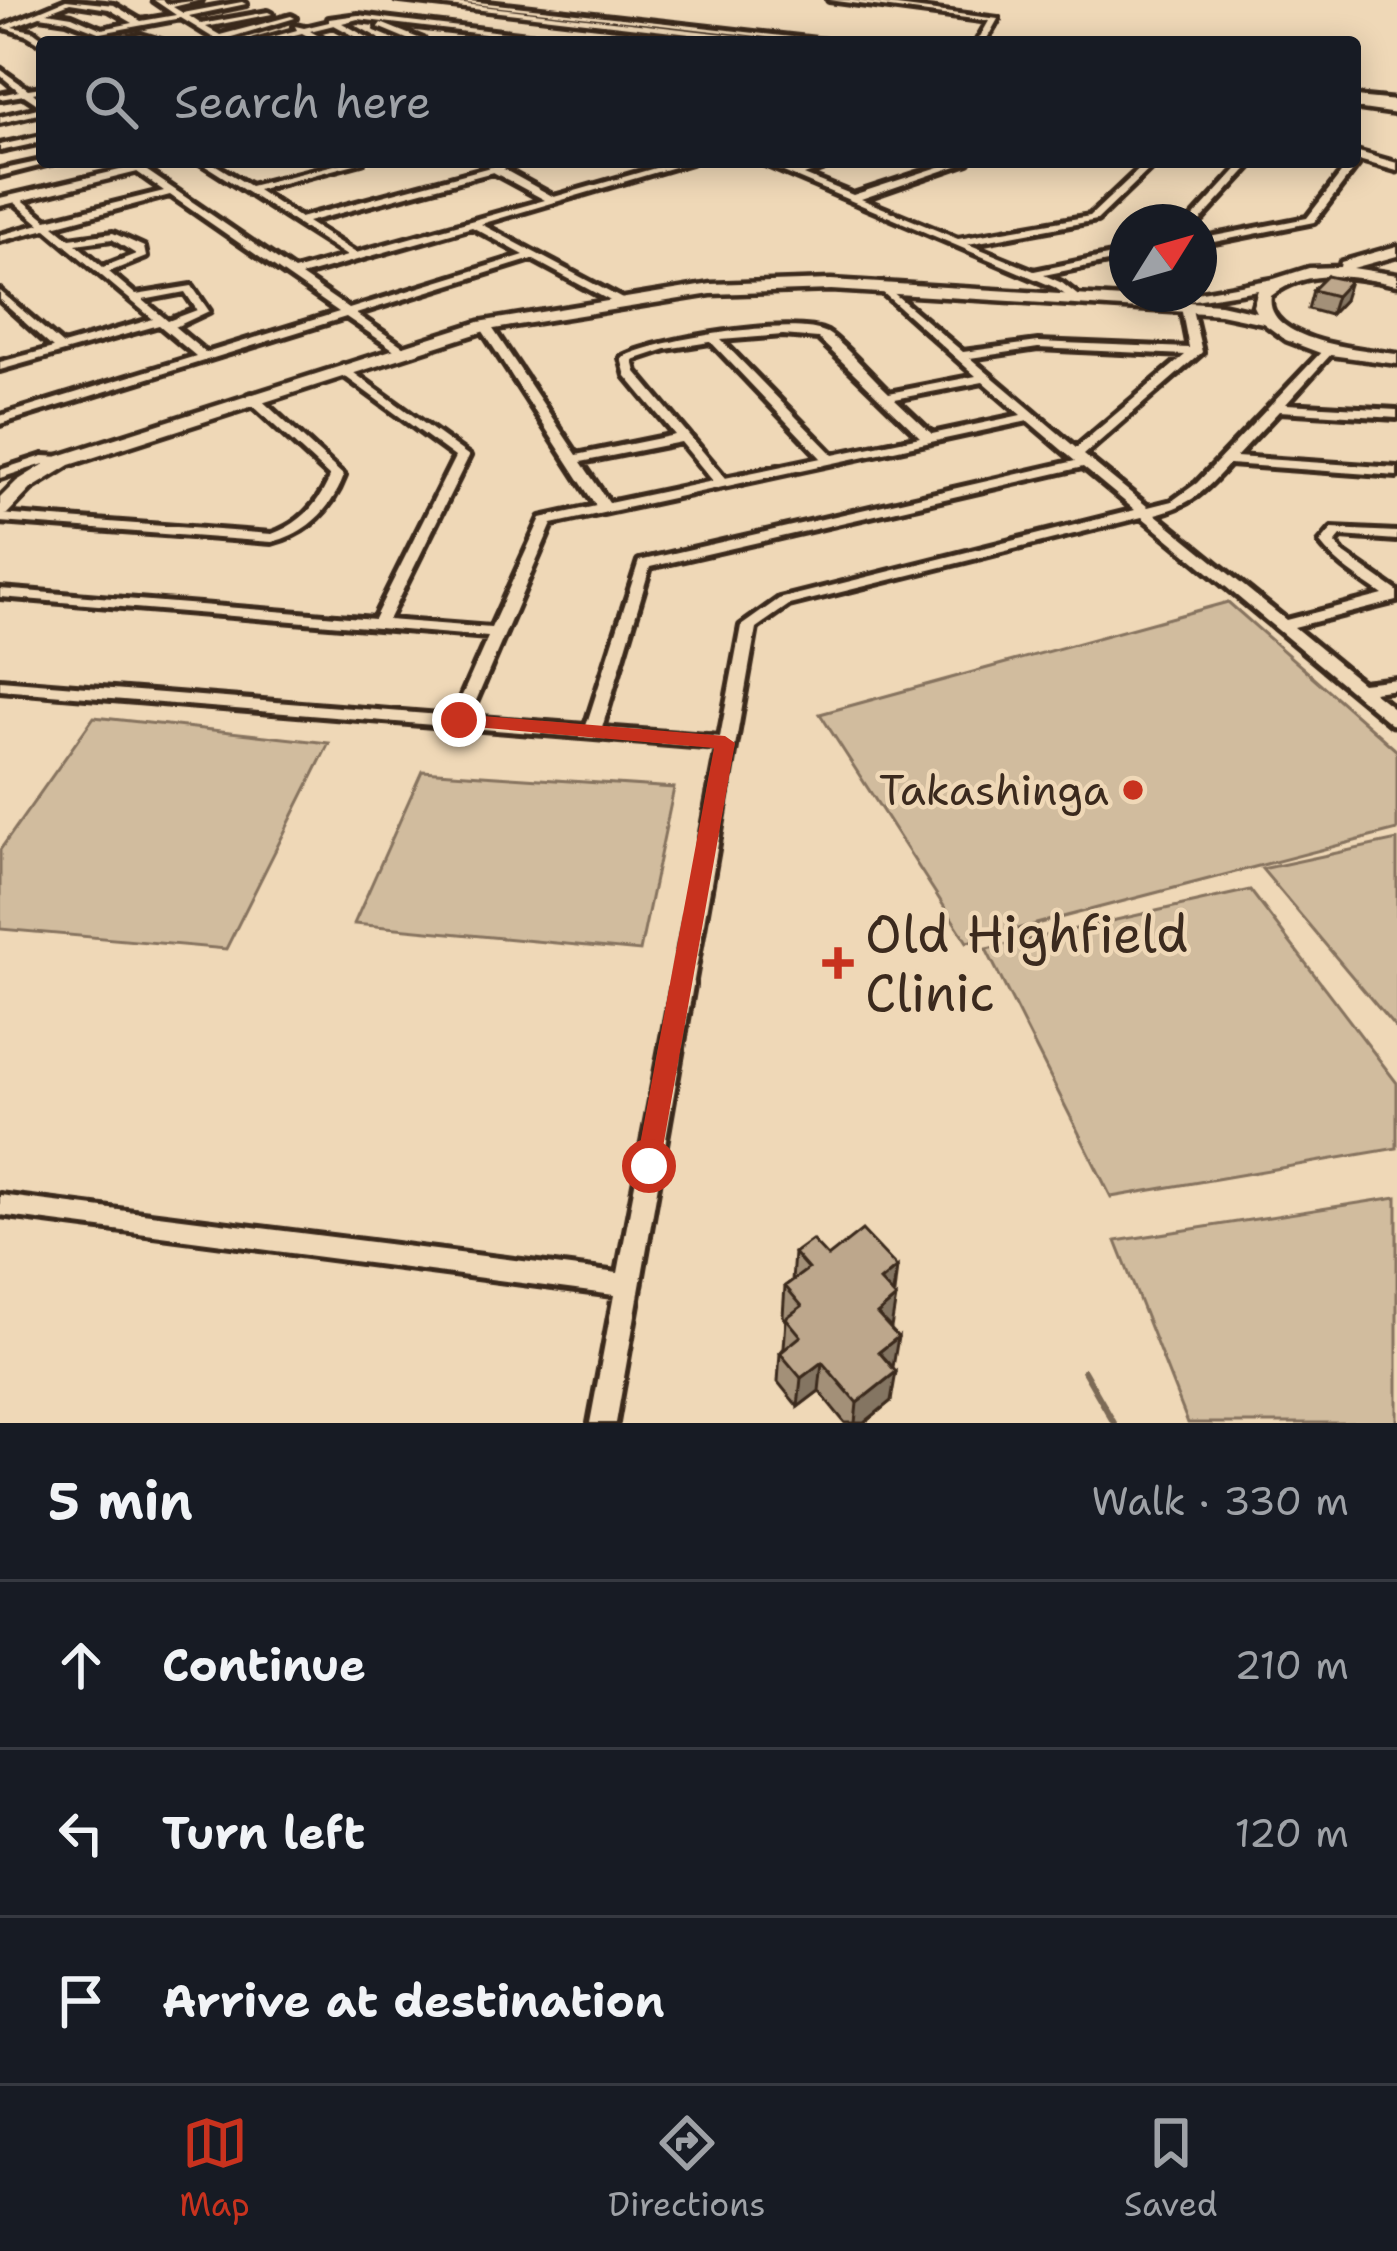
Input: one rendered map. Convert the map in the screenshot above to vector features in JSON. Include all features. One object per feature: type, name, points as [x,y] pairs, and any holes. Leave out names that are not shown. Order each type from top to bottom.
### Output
[{"type":"street","points":[[157,0],[216,36]]},
{"type":"street","points":[[168,5],[198,0]]},
{"type":"street","points":[[401,0],[733,36]]},
{"type":"street","points":[[442,0],[776,36]]},
{"type":"street","points":[[536,10],[551,0]]},
{"type":"street","points":[[832,0],[994,19],[984,36]]},
{"type":"street","points":[[36,38],[5,27],[70,1],[111,7],[141,24]]},
{"type":"street","points":[[37,14],[69,18],[96,31],[242,4]]},
{"type":"street","points":[[202,26],[268,14]]},
{"type":"street","points":[[364,17],[406,36]]},
{"type":"street","points":[[275,36],[332,20],[364,17],[514,36]]},
{"type":"street","points":[[235,36],[291,18]]},
{"type":"street","points":[[332,20],[361,36]]},
{"type":"street","points":[[399,33],[439,25],[461,36]]},
{"type":"street","points":[[635,36],[649,27]]},
{"type":"street","points":[[298,28],[313,36]]},
{"type":"street","points":[[0,71],[6,82],[36,102]]},
{"type":"street","points":[[0,97],[36,89]]},
{"type":"street","points":[[1361,103],[1397,107]]},
{"type":"street","points":[[0,119],[36,109]]},
{"type":"street","points":[[0,148],[36,140]]},
{"type":"street","points":[[1361,157],[1397,167]]},
{"type":"street","points":[[0,173],[36,165]]},
{"type":"street","points":[[8,201],[127,168]]},
{"type":"street","points":[[137,168],[400,349]]},
{"type":"street","points":[[215,168],[355,257]]},
{"type":"street","points":[[250,189],[333,168]]},
{"type":"street","points":[[300,221],[498,168]]},
{"type":"street","points":[[296,274],[665,168]]},
{"type":"street","points":[[779,168],[1034,274],[1077,300]]},
{"type":"street","points":[[795,175],[817,168]]},
{"type":"street","points":[[852,199],[945,168]]},
{"type":"street","points":[[954,243],[1093,218],[1147,168]]},
{"type":"street","points":[[1210,204],[1244,168]]},
{"type":"street","points":[[1217,238],[1310,220],[1348,168]]},
{"type":"street","points":[[494,169],[553,200]]},
{"type":"street","points":[[0,238],[172,192]]},
{"type":"street","points":[[8,201],[48,224],[204,357]]},
{"type":"street","points":[[474,224],[622,303]]},
{"type":"street","points":[[70,242],[113,236],[140,249],[142,256],[104,270]]},
{"type":"street","points":[[1314,273],[1397,278],[1393,266],[1397,254]]},
{"type":"street","points":[[1217,291],[1273,283],[1397,254]]},
{"type":"street","points":[[0,420],[529,257]]},
{"type":"street","points":[[1034,274],[1109,259]]},
{"type":"street","points":[[1273,283],[1263,294],[1261,306],[1268,319],[1292,336],[1329,350],[1397,359]]},
{"type":"street","points":[[0,514],[24,485],[63,461],[484,325],[759,284],[1109,302]]},
{"type":"street","points":[[0,367],[203,311],[188,288],[136,298]]},
{"type":"street","points":[[884,289],[1030,417],[1397,720]]},
{"type":"street","points":[[0,294],[60,348]]},
{"type":"street","points":[[1217,311],[1268,319]]},
{"type":"street","points":[[1188,312],[1196,352]]},
{"type":"street","points":[[0,319],[20,314]]},
{"type":"street","points":[[484,325],[604,507]]},
{"type":"street","points":[[721,482],[626,362],[641,352],[779,330],[811,331],[822,335],[928,438]]},
{"type":"street","points":[[715,340],[828,458]]},
{"type":"street","points":[[958,356],[1038,345],[1196,352]]},
{"type":"street","points":[[604,1423],[749,626],[772,608],[1150,514],[1192,494],[1329,350]]},
{"type":"street","points":[[592,733],[644,564],[1080,459],[1196,352]]},
{"type":"street","points":[[343,369],[462,456],[380,621]]},
{"type":"street","points":[[887,398],[984,378]]},
{"type":"street","points":[[0,514],[272,538],[291,533],[322,502],[337,476],[252,398]]},
{"type":"street","points":[[1279,407],[1397,414]]},
{"type":"street","points":[[459,720],[542,524],[1030,417]]},
{"type":"street","points":[[571,460],[685,437]]},
{"type":"street","points":[[0,474],[43,460],[63,461]]},
{"type":"street","points":[[1224,460],[1397,472]]},
{"type":"street","points":[[1396,597],[1327,543],[1337,532],[1397,536]]},
{"type":"street","points":[[0,592],[495,633]]},
{"type":"street","points":[[1281,626],[1396,597]]},
{"type":"street","points":[[1359,688],[1397,684]]},
{"type":"street","points":[[0,685],[725,743]]},
{"type":"street","points":[[0,1205],[629,1286]]},
{"type":"shaded area","name":"Takashinga","points":[[1228,602],[1397,751],[1397,830],[967,942],[820,714]]},
{"type":"shaded area","points":[[94,717],[329,743],[226,949],[0,929],[0,850]]},
{"type":"shaded area","points":[[422,771],[674,788],[640,951],[354,924]]},
{"type":"shaded area","points":[[1397,840],[1397,1030],[1262,869]]},
{"type":"shaded area","points":[[1250,890],[1397,1083],[1397,1148],[1111,1197],[986,949]]},
{"type":"shaded area","points":[[1397,1197],[1397,1423],[1188,1423],[1116,1241]]},
{"type":"building","points":[[1327,276],[1350,281],[1336,296],[1313,290]]},
{"type":"building","points":[[862,1230],[897,1267],[880,1281],[896,1298],[877,1314],[898,1337],[879,1352],[896,1372],[857,1403],[822,1362],[801,1378],[780,1353],[801,1336],[786,1318],[802,1306],[785,1286],[808,1269],[794,1253],[812,1240],[828,1257]]},
{"type":"waterway","points":[[1084,1371],[1114,1423]]},
{"type":"place","name":"Takashinga","points":[[1133,790]]},
{"type":"place","name":"Old Highfield Clinic","points":[[838,963]]},
{"type":"route","points":[[459,720],[725,743],[649,1166]]}]
